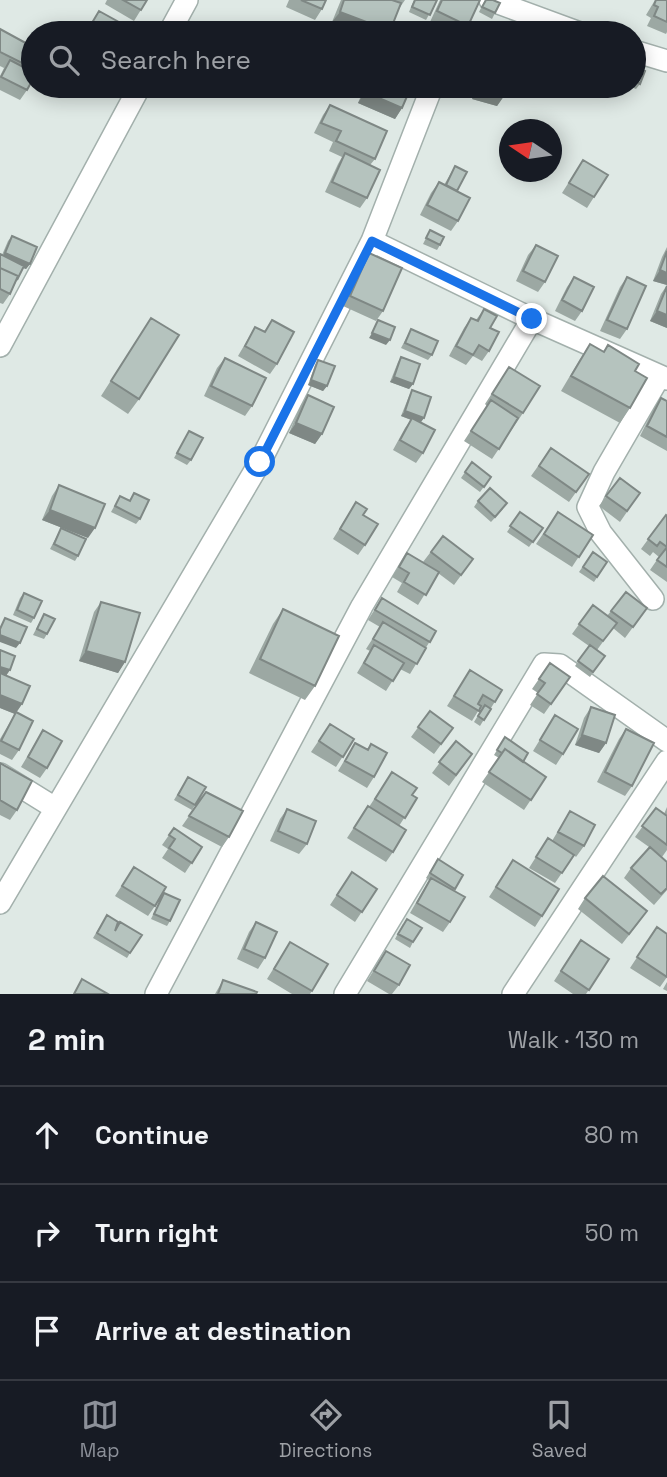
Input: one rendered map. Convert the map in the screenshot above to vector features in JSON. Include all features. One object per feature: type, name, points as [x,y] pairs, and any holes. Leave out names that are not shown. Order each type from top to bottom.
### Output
[{"type":"street","points":[[176,21],[187,0]]},
{"type":"street","points":[[490,0],[547,21]]},
{"type":"street","points":[[646,55],[667,61]]},
{"type":"street","points":[[0,345],[134,98]]},
{"type":"street","points":[[0,903],[260,462],[372,241],[427,98]]},
{"type":"street","points":[[372,241],[532,319],[663,378],[604,472],[588,507],[601,533],[653,599]]},
{"type":"street","points":[[159,993],[362,606],[532,319]]},
{"type":"street","points":[[345,994],[544,664],[560,664],[667,741]]},
{"type":"street","points":[[513,994],[667,761]]},
{"type":"street","points":[[0,774],[55,808]]},
{"type":"building","points":[[123,0],[147,0],[141,10]]},
{"type":"building","points":[[301,0],[326,0],[322,9]]},
{"type":"building","points":[[344,0],[392,0],[401,3],[394,21],[364,21],[340,12]]},
{"type":"building","points":[[415,0],[437,0],[430,15],[412,7]]},
{"type":"building","points":[[442,0],[480,0],[470,21],[458,21],[437,11]]},
{"type":"building","points":[[486,0],[500,3],[495,13],[482,7]]},
{"type":"building","points":[[656,0],[667,0],[667,22],[654,16],[658,7],[654,5]]},
{"type":"building","points":[[99,11],[117,21],[93,21]]},
{"type":"building","points":[[0,29],[21,40],[21,62],[0,52]]},
{"type":"building","points":[[10,60],[21,66],[21,87],[1,77]]},
{"type":"building","points":[[379,98],[406,98],[402,108]]},
{"type":"building","points":[[330,105],[387,131],[375,159],[336,141],[341,131],[321,123]]},
{"type":"building","points":[[345,153],[380,170],[367,198],[332,182]]},
{"type":"building","points":[[583,160],[608,175],[594,197],[569,183]]},
{"type":"building","points":[[455,166],[467,172],[457,191],[446,185]]},
{"type":"building","points":[[439,182],[470,198],[458,221],[427,205]]},
{"type":"building","points":[[430,230],[444,237],[440,245],[426,238]]},
{"type":"building","points":[[12,236],[37,247],[30,264],[5,253]]},
{"type":"building","points":[[536,245],[558,256],[545,282],[523,271]]},
{"type":"building","points":[[667,251],[667,273],[660,270]]},
{"type":"building","points":[[369,253],[402,268],[383,311],[350,296]]},
{"type":"building","points":[[0,254],[24,266],[17,280],[18,276],[0,268]]},
{"type":"building","points":[[0,268],[18,276],[10,294],[0,289]]},
{"type":"building","points":[[574,277],[594,287],[582,311],[562,300]]},
{"type":"building","points":[[627,277],[646,286],[627,329],[607,320]]},
{"type":"building","points":[[667,286],[667,315],[657,311]]},
{"type":"building","points":[[484,309],[497,316],[490,328],[499,332],[489,351],[479,345],[473,355],[456,346],[471,318],[478,321]]},
{"type":"building","points":[[151,318],[179,335],[139,399],[111,381]]},
{"type":"building","points":[[272,320],[294,332],[277,364],[245,346],[255,327],[265,332]]},
{"type":"building","points":[[378,320],[395,327],[390,340],[372,333]]},
{"type":"building","points":[[411,329],[438,341],[432,355],[405,343]]},
{"type":"building","points":[[590,344],[604,352],[608,345],[639,364],[635,371],[647,378],[630,408],[571,376]]},
{"type":"building","points":[[401,357],[420,364],[413,384],[394,377]]},
{"type":"building","points":[[225,358],[266,378],[252,406],[211,386]]},
{"type":"building","points":[[318,360],[335,366],[327,386],[311,380]]},
{"type":"building","points":[[509,367],[540,386],[523,413],[492,394]]},
{"type":"building","points":[[412,390],[431,397],[424,418],[405,411]]},
{"type":"building","points":[[308,395],[334,407],[322,434],[296,423]]},
{"type":"building","points":[[661,398],[667,401],[667,437],[647,426]]},
{"type":"building","points":[[491,400],[518,418],[499,449],[471,431]]},
{"type":"building","points":[[412,418],[435,430],[423,453],[400,440]]},
{"type":"building","points":[[189,431],[203,438],[191,460],[177,453]]},
{"type":"building","points":[[551,448],[589,474],[576,492],[539,466]]},
{"type":"building","points":[[472,462],[491,477],[484,487],[465,472]]},
{"type":"building","points":[[620,478],[640,493],[627,511],[606,496]]},
{"type":"building","points":[[59,485],[105,504],[95,528],[50,510]]},
{"type":"building","points":[[490,488],[507,503],[495,517],[478,501]]},
{"type":"building","points":[[134,493],[149,500],[140,519],[115,506],[120,496],[130,501]]},
{"type":"building","points":[[356,502],[367,509],[363,515],[378,524],[365,545],[340,529]]},
{"type":"building","points":[[520,512],[543,528],[533,542],[510,526]]},
{"type":"building","points":[[558,512],[593,535],[579,557],[544,534]]},
{"type":"building","points":[[666,515],[667,547],[660,542],[657,546],[648,539]]},
{"type":"building","points":[[61,528],[86,539],[78,556],[54,544]]},
{"type":"building","points":[[443,536],[473,559],[461,575],[431,552]]},
{"type":"building","points":[[667,547],[667,567],[657,560]]},
{"type":"building","points":[[593,552],[607,562],[597,577],[583,567]]},
{"type":"building","points":[[407,553],[439,572],[426,595],[404,582],[409,573],[399,567]]},
{"type":"building","points":[[626,592],[647,608],[633,627],[611,611]]},
{"type":"building","points":[[24,593],[42,601],[34,618],[17,610]]},
{"type":"building","points":[[382,598],[436,631],[430,642],[375,610]]},
{"type":"building","points":[[101,602],[140,613],[125,662],[86,651]]},
{"type":"building","points":[[593,605],[617,623],[603,641],[579,624]]},
{"type":"building","points":[[283,609],[339,636],[315,686],[260,659]]},
{"type":"building","points":[[44,614],[55,619],[47,634],[37,629]]},
{"type":"building","points":[[5,618],[27,627],[20,643],[0,635]]},
{"type":"building","points":[[383,622],[426,648],[417,664],[373,639]]},
{"type":"building","points":[[374,645],[404,663],[393,681],[364,663]]},
{"type":"building","points":[[590,645],[605,656],[593,672],[578,661]]},
{"type":"building","points":[[0,650],[15,656],[10,670],[0,667]]},
{"type":"building","points":[[550,663],[570,677],[551,704],[537,694],[545,683],[539,679]]},
{"type":"building","points":[[470,670],[502,690],[495,702],[483,695],[478,704],[481,706],[479,711],[454,696]]},
{"type":"building","points":[[0,673],[30,686],[22,704],[0,695]]},
{"type":"building","points":[[485,705],[491,709],[484,720],[478,716]]},
{"type":"building","points":[[591,707],[615,715],[606,743],[582,735]]},
{"type":"building","points":[[430,711],[453,728],[441,744],[418,727]]},
{"type":"building","points":[[16,712],[33,721],[19,750],[1,741]]},
{"type":"building","points":[[555,715],[578,729],[563,754],[540,740]]},
{"type":"building","points":[[330,724],[354,739],[343,757],[319,741]]},
{"type":"building","points":[[626,729],[654,743],[632,786],[605,772]]},
{"type":"building","points":[[43,730],[62,741],[47,768],[28,757]]},
{"type":"building","points":[[505,737],[528,753],[523,762],[505,749],[502,753],[497,750]]},
{"type":"building","points":[[456,741],[472,754],[456,775],[439,762]]},
{"type":"building","points":[[355,743],[368,750],[371,744],[387,753],[374,777],[345,761]]},
{"type":"building","points":[[505,749],[546,777],[531,800],[489,772]]},
{"type":"building","points":[[0,763],[32,781],[17,810],[0,800]]},
{"type":"building","points":[[392,772],[417,788],[412,795],[417,798],[405,818],[375,799]]},
{"type":"building","points":[[188,777],[206,787],[195,805],[178,795]]},
{"type":"building","points":[[206,792],[243,811],[229,837],[189,816]]},
{"type":"building","points":[[368,806],[406,830],[393,852],[354,828]]},
{"type":"building","points":[[656,808],[667,816],[667,845],[642,826]]},
{"type":"building","points":[[287,809],[316,821],[307,844],[278,831]]},
{"type":"building","points":[[570,811],[595,825],[584,846],[558,832]]},
{"type":"building","points":[[174,828],[202,847],[192,863],[169,848],[175,839],[169,835]]},
{"type":"building","points":[[548,838],[574,855],[562,873],[536,857]]},
{"type":"building","points":[[650,847],[667,862],[667,888],[661,894],[631,868]]},
{"type":"building","points":[[438,859],[463,875],[455,889],[430,873]]},
{"type":"building","points":[[513,860],[559,889],[542,916],[496,887]]},
{"type":"building","points":[[134,867],[166,887],[155,906],[122,886]]},
{"type":"building","points":[[352,872],[377,889],[362,912],[337,895]]},
{"type":"building","points":[[603,876],[647,911],[629,934],[585,898]]},
{"type":"building","points":[[431,878],[465,897],[450,922],[417,903]]},
{"type":"building","points":[[164,893],[180,900],[170,921],[154,914]]},
{"type":"building","points":[[107,915],[118,922],[115,931],[120,922],[142,935],[130,953],[97,933]]},
{"type":"building","points":[[407,919],[422,928],[413,942],[398,934]]},
{"type":"building","points":[[256,922],[277,932],[265,958],[244,949]]},
{"type":"building","points":[[657,927],[667,934],[667,977],[637,957]]},
{"type":"building","points":[[581,940],[609,959],[589,990],[561,971]]},
{"type":"building","points":[[290,942],[328,964],[312,991],[274,969]]},
{"type":"building","points":[[386,951],[410,965],[399,985],[374,971]]},
{"type":"building","points":[[82,979],[108,994],[74,994]]},
{"type":"building","points":[[223,980],[257,992],[218,994]]},
{"type":"route","points":[[260,462],[372,241],[532,319]]}]
